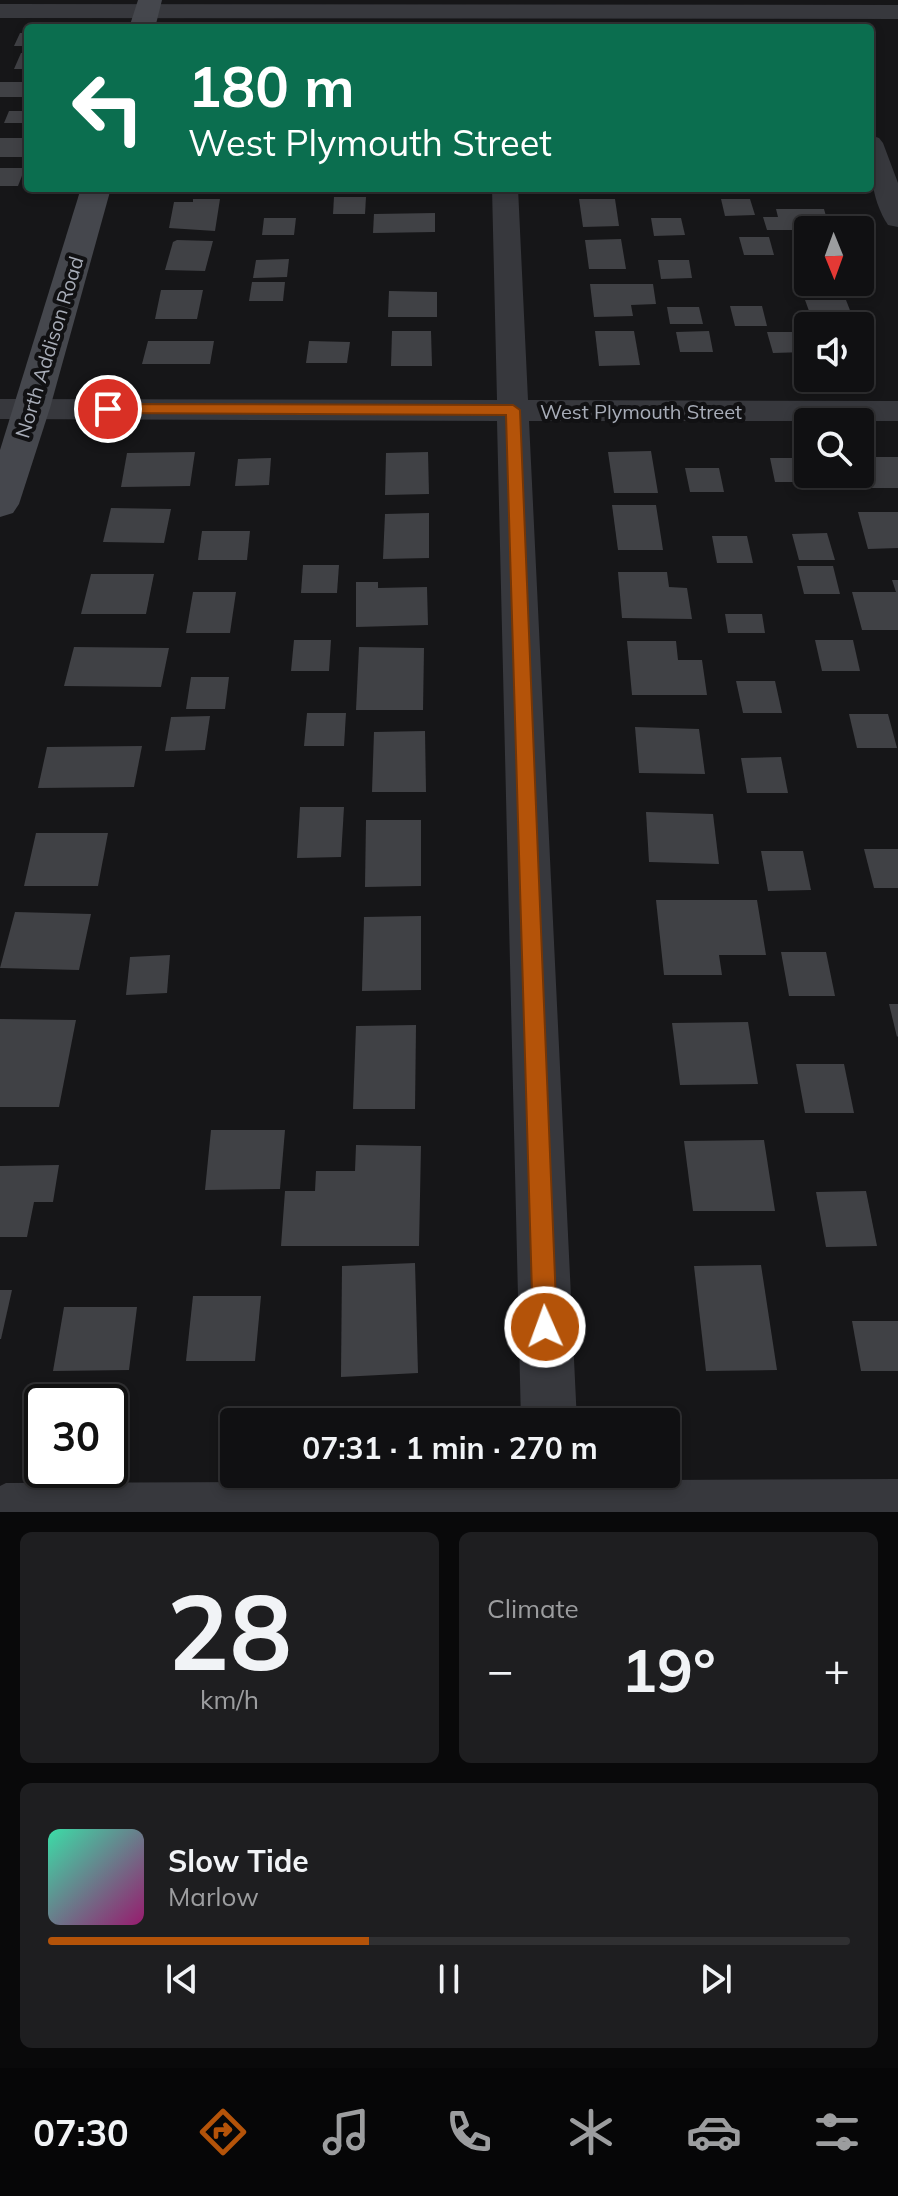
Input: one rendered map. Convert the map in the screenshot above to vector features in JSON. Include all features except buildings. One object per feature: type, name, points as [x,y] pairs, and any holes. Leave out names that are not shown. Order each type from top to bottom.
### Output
[{"type":"street","points":[[0,11],[898,12]]},
{"type":"street","points":[[874,154],[898,219]]},
{"type":"street","name":"North Addison Road","points":[[0,504],[16,409],[95,192]]},
{"type":"street","points":[[505,192],[549,1408]]},
{"type":"street","name":"West Plymouth Street","points":[[16,409],[898,411]]},
{"type":"street","points":[[6,1512],[551,1498],[898,1508]]},
{"type":"route","points":[[108,409],[513,410],[545,1327]]}]
